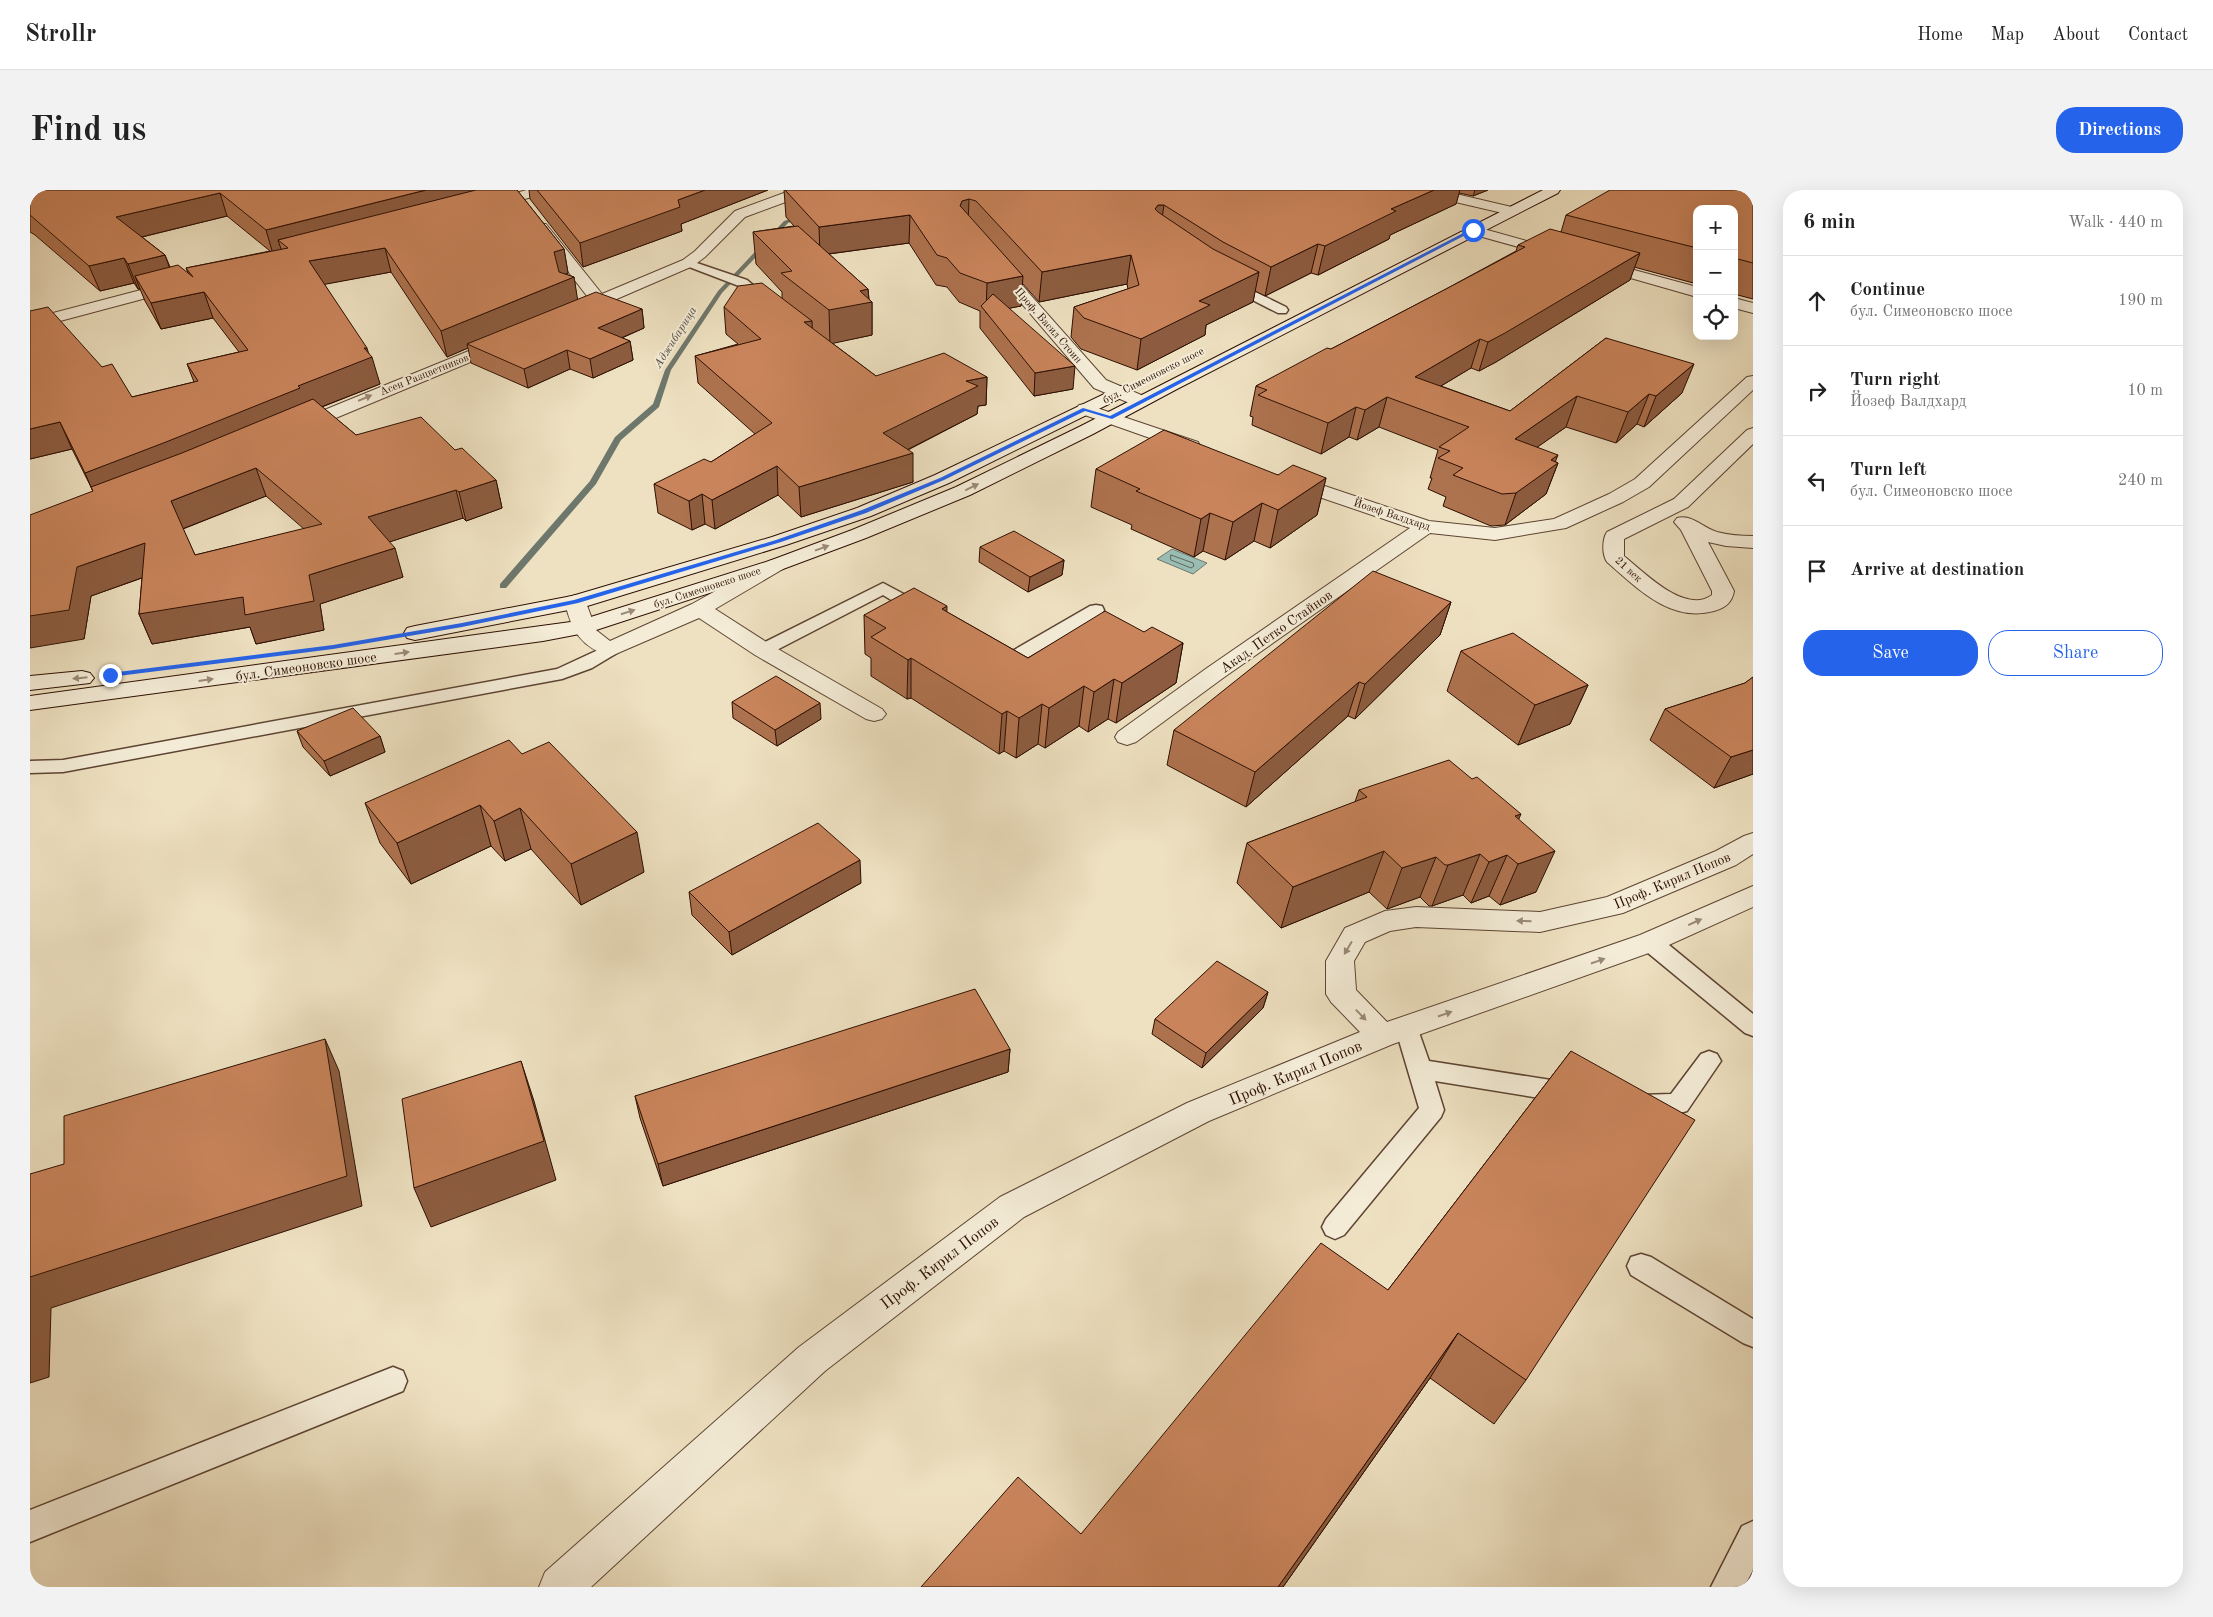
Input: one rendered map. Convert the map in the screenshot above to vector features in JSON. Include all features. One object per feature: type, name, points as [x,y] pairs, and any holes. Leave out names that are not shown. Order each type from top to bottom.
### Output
[{"type":"street","points":[[473,208],[515,193],[543,190]]},
{"type":"street","points":[[557,320],[688,263],[700,254],[740,214],[805,190]]},
{"type":"street","points":[[1422,190],[1490,206],[1509,204]]},
{"type":"street","name":"бул. Симеоновско шосе","points":[[30,703],[582,627],[776,565],[859,534],[963,491],[1110,418],[1467,225],[1509,204],[1553,190]]},
{"type":"street","points":[[515,193],[600,302]]},
{"type":"street","name":"бул. Симеоновско шосе","points":[[1467,225],[1490,206]]},
{"type":"street","points":[[1467,225],[1580,260],[1693,291]]},
{"type":"street","name":"Проф. Васил Стоин","points":[[987,254],[1100,384],[1140,401]]},
{"type":"street","points":[[30,324],[192,281]]},
{"type":"street","points":[[1267,318],[1300,301]]},
{"type":"street","points":[[1738,303],[1753,308]]},
{"type":"street","name":"Асен Разцветников","points":[[276,436],[513,337]]},
{"type":"street","name":"бул. Симеоновско шосе","points":[[30,683],[333,647],[462,625],[576,602],[778,541],[864,512],[942,479],[1142,380]]},
{"type":"street","name":"Йозеф Валдхард","points":[[1269,473],[1426,528],[1495,534],[1559,524],[1616,498],[1642,483],[1753,381]]},
{"type":"street","points":[[1085,409],[1204,450]]},
{"type":"street","name":"21 век","points":[[1690,528],[1723,592],[1722,598],[1718,602],[1697,606],[1671,601],[1660,596],[1614,558],[1614,536],[1681,503],[1753,434]]},
{"type":"street","points":[[1681,503],[1678,513],[1690,528],[1724,540],[1753,542]]},
{"type":"street","name":"Акад. Петко Стайнов","points":[[1127,737],[1230,663],[1426,528]]},
{"type":"street","name":"бул. Симеоновско шосе","points":[[611,649],[700,609],[776,565]]},
{"type":"street","points":[[576,602],[582,627],[589,638],[599,645],[611,649]]},
{"type":"street","name":"бул. Симеоновско шосе","points":[[700,609],[764,650],[874,714]]},
{"type":"street","name":"Проф. Кирил Попов","points":[[1394,1032],[1341,994],[1340,961],[1355,935],[1385,921],[1416,916],[1540,922],[1613,906],[1726,858],[1753,842]]},
{"type":"street","name":"Проф. Кирил Попов","points":[[560,1587],[812,1359],[1012,1207],[1198,1112],[1394,1032],[1650,942],[1753,896]]},
{"type":"lane","points":[[688,263],[743,284],[774,308]]},
{"type":"lane","points":[[1221,279],[1282,310]]},
{"type":"lane","points":[[764,650],[883,588],[933,617]]},
{"type":"lane","points":[[983,647],[1008,662],[1096,610]]},
{"type":"lane","points":[[30,767],[63,766],[562,674],[586,664],[611,649]]},
{"type":"lane","points":[[1650,942],[1753,1027]]},
{"type":"lane","points":[[1336,1227],[1432,1110],[1420,1069],[1394,1032]]},
{"type":"lane","points":[[1620,1102],[1639,1105],[1678,1104],[1709,1061]]},
{"type":"lane","points":[[1420,1069],[1592,1097]]},
{"type":"lane","points":[[1641,1266],[1753,1334]]},
{"type":"lane","points":[[30,1526],[393,1381]]},
{"type":"lane","points":[[1727,1587],[1753,1537]]},
{"type":"water","points":[[1172,549],[1207,563],[1193,574],[1157,559]]},
{"type":"building","points":[[30,190],[426,190],[266,230],[220,193],[116,217],[165,255],[128,264],[124,258],[89,266],[30,215]]},
{"type":"building","points":[[476,190],[517,190],[564,249],[554,252],[559,272],[574,277],[441,331],[385,248],[309,261],[367,348],[364,348],[372,357],[298,386],[300,388],[85,473],[60,422],[30,429],[30,311],[48,307],[102,367],[112,364],[132,397],[198,381],[187,364],[248,350],[204,292],[151,303],[135,276],[178,265],[193,277],[186,268],[288,248],[278,240]]},
{"type":"building","points":[[537,190],[705,190],[678,200],[680,207],[580,243]]},
{"type":"building","points":[[785,190],[1434,190],[1391,209],[1396,211],[1325,246],[1318,244],[1271,267],[1223,242],[1164,205],[1158,205],[1155,209],[1158,212],[1213,249],[1259,272],[1199,301],[1210,305],[1141,339],[1084,318],[1074,307],[1139,285],[1131,255],[1042,272],[976,201],[969,199],[962,201],[960,206],[1023,276],[987,283],[960,273],[947,258],[937,255],[910,215],[819,227]]},
{"type":"building","points":[[1610,190],[1753,190],[1753,263],[1738,259],[1738,205],[1693,205],[1693,247],[1566,215]]},
{"type":"building","points":[[798,226],[868,289],[860,291],[872,302],[829,310],[781,273],[792,271],[753,232]]},
{"type":"building","points":[[1550,229],[1640,253],[1505,333],[1488,342],[1480,339],[1415,377],[1510,411],[1606,338],[1694,364],[1656,396],[1649,394],[1628,412],[1577,396],[1515,439],[1558,455],[1551,460],[1558,463],[1516,493],[1502,494],[1453,475],[1463,468],[1438,458],[1450,451],[1439,447],[1469,427],[1387,397],[1365,410],[1356,407],[1328,423],[1258,395],[1267,390],[1256,386],[1327,348],[1331,349],[1525,247],[1518,245]]},
{"type":"building","points":[[762,283],[812,321],[804,322],[876,376],[944,353],[987,377],[966,381],[978,386],[883,433],[913,453],[799,487],[777,466],[712,500],[702,494],[689,501],[654,484],[704,459],[711,462],[772,423],[695,356],[761,339],[724,307],[738,286]]},
{"type":"building","points":[[596,292],[642,309],[598,328],[630,341],[590,359],[567,350],[524,369],[467,344]]},
{"type":"building","points":[[993,294],[1075,366],[1035,373],[981,306]]},
{"type":"building","points":[[313,399],[356,435],[421,417],[455,450],[462,448],[496,480],[459,492],[456,490],[368,517],[395,548],[309,575],[314,601],[245,615],[243,597],[139,614],[145,543],[77,567],[69,610],[30,616],[30,515],[93,491],[91,487],[182,453]],"holes":[[[256,468],[322,524],[195,555],[171,501]]]},
{"type":"building","points":[[1164,430],[1278,475],[1293,465],[1326,478],[1278,510],[1262,503],[1233,522],[1210,513],[1201,519],[1136,491],[1140,489],[1096,469]]},
{"type":"building","points":[[1014,531],[1064,560],[1030,577],[980,547]]},
{"type":"building","points":[[1373,571],[1451,602],[1365,684],[1359,682],[1255,772],[1174,730]]},
{"type":"building","points":[[914,588],[947,606],[942,609],[1028,658],[1105,611],[1144,632],[1152,627],[1183,643],[1122,683],[1114,679],[1094,692],[1084,686],[1049,708],[1042,704],[1019,718],[1007,711],[1002,714],[911,658],[908,660],[871,637],[886,628],[864,615]]},
{"type":"building","points":[[1513,633],[1588,685],[1535,705],[1461,651]]},
{"type":"building","points":[[776,676],[820,703],[775,730],[732,702]]},
{"type":"building","points":[[1753,677],[1753,750],[1731,757],[1665,709],[1745,683]]},
{"type":"building","points":[[353,708],[380,736],[324,761],[297,731]]},
{"type":"building","points":[[509,740],[522,754],[549,742],[637,832],[571,864],[520,808],[494,821],[480,805],[397,843],[365,803]]},
{"type":"building","points":[[1449,760],[1472,779],[1477,777],[1521,814],[1515,816],[1555,851],[1518,864],[1507,855],[1489,862],[1480,854],[1448,865],[1445,865],[1436,857],[1402,868],[1384,851],[1293,887],[1247,843],[1367,797],[1359,790]]},
{"type":"building","points":[[818,823],[860,860],[729,932],[689,892]]},
{"type":"building","points":[[1217,961],[1268,992],[1206,1053],[1155,1019]]},
{"type":"building","points":[[975,989],[1010,1049],[658,1164],[635,1096]]},
{"type":"building","points":[[325,1039],[347,1176],[30,1277],[30,1174],[64,1164],[64,1116]]},
{"type":"building","points":[[1571,1051],[1695,1120],[1526,1380],[1458,1333],[1278,1587],[921,1587],[1018,1477],[1081,1534],[1321,1243],[1388,1290]]},
{"type":"building","points":[[521,1061],[544,1141],[414,1188],[402,1099]]},
{"type":"waterway","name":"Аджибарица","points":[[503,586],[593,482],[618,439],[656,405],[668,370],[720,292],[786,222],[803,216]]},
{"type":"route","points":[[110,675],[333,647],[462,625],[576,602],[778,541],[864,512],[942,479],[1085,409],[1110,418],[1473,230]]}]
